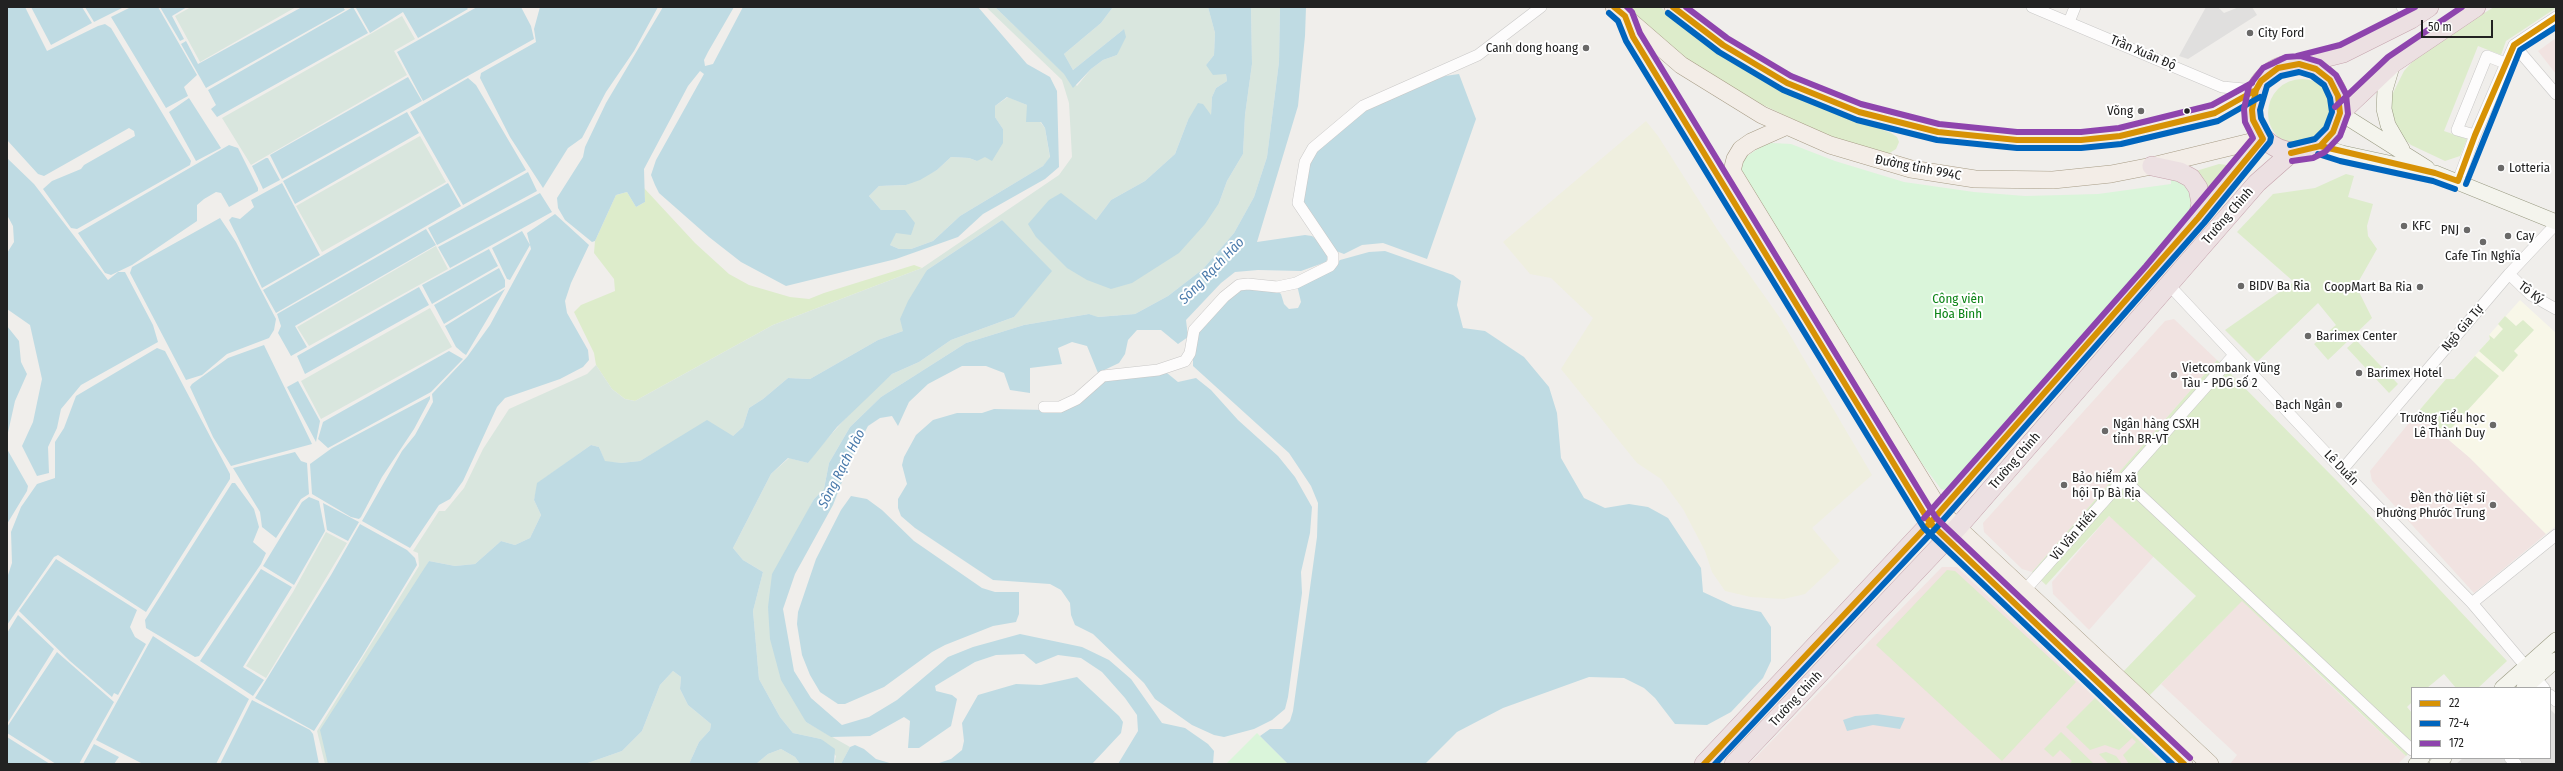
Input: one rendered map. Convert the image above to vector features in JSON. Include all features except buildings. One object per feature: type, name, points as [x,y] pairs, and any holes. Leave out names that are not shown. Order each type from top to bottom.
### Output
[{"type":"highway","points":[[2430,7],[2406,13],[2343,53],[2299,64],[2288,65],[2273,71],[2261,81],[2256,90],[2252,110],[2257,130],[2263,139],[2276,148],[2291,153],[2311,150],[2320,146],[2333,132],[2340,113],[2393,63],[2476,7]]},
{"type":"highway","points":[[2299,64],[2316,69],[2330,80],[2338,96],[2340,113]]},
{"type":"highway","name":"Trường Chinh","points":[[1704,764],[1936,518],[2198,218],[2263,139]]},
{"type":"highway","name":"Trường Chinh","points":[[1734,764],[1952,533],[2257,183],[2291,153]]},
{"type":"highway","points":[[2152,166],[2180,172],[2191,178],[2198,188],[2201,203],[2198,218]]},
{"type":"highway","points":[[1761,705],[1776,719]]},
{"type":"main road","points":[[1673,7],[1723,44],[1787,83],[1859,112],[1945,133],[2017,140],[2081,140],[2120,136],[2216,112],[2256,90]]},
{"type":"main road","points":[[1619,12],[1633,37],[1726,175],[1936,518],[2093,679],[2184,764]]},
{"type":"main road","name":"Đường tỉnh 994C","points":[[1619,12],[1657,46],[1702,80],[1762,115],[1854,154],[1943,175],[2012,181],[2052,180],[2111,174],[2152,166],[2263,139]]},
{"type":"main road","points":[[1726,175],[1741,149],[1751,142],[1787,126]]},
{"type":"main road","points":[[1952,533],[2025,590],[2210,764]]},
{"type":"main road","points":[[2093,679],[2106,666]]},
{"type":"street","points":[[1044,408],[1060,407],[1073,401],[1104,376],[1158,370],[1185,361],[1190,353],[1194,330],[1224,297],[1239,285],[1248,284],[1277,287],[1296,283],[1330,266],[1333,262],[1333,255],[1298,203],[1306,162],[1313,148],[1363,106],[1478,55],[1541,7]]},
{"type":"street","name":"Trần Xuân Độ","points":[[2032,7],[2222,87],[2256,90]]},
{"type":"street","points":[[2068,22],[2074,7]]},
{"type":"street","points":[[2458,181],[2474,135],[2514,45],[2556,17]]},
{"type":"street","points":[[2514,45],[2556,94]]},
{"type":"street","points":[[2474,135],[2457,130],[2487,56],[2505,63]]},
{"type":"street","points":[[2393,63],[2385,90],[2384,109],[2388,125],[2405,153]]},
{"type":"street","points":[[2340,113],[2435,173]]},
{"type":"street","points":[[2320,146],[2342,153],[2435,173],[2458,181],[2556,223]]},
{"type":"street","name":"Ngô Gia Tự","points":[[2342,470],[2509,274],[2556,223]]},
{"type":"street","name":"Tô Ký","points":[[2509,274],[2531,295],[2556,309]]},
{"type":"street","name":"Lê Duẩn","points":[[2169,285],[2342,470],[2472,603],[2532,681]]},
{"type":"street","name":"Vũ Văn Hiếu","points":[[2025,590],[2234,355]]},
{"type":"street","points":[[2123,479],[2411,751]]},
{"type":"street","points":[[2472,603],[2556,535]]},
{"type":"street","points":[[2532,681],[2556,640]]},
{"type":"street","points":[[2506,687],[2532,681],[2556,660]]},
{"type":"shaded area","points":[[191,7],[296,7],[200,62],[175,16]]},
{"type":"shaded area","points":[[986,7],[995,7],[1077,86],[1091,69],[1103,60],[1117,55],[1124,29],[1073,70],[1064,54],[1101,23],[1113,7],[1208,7],[1215,33],[1214,55],[1206,65],[1226,74],[1227,81],[1216,88],[1212,97],[1211,115],[1188,120],[1175,154],[1145,181],[1111,200],[1096,220],[1085,213],[1036,237],[1219,203],[1227,181],[1243,154],[1245,115],[1252,64],[1251,7],[1280,7],[1279,62],[1267,157],[1254,197],[1234,233],[1203,269],[1168,296],[1135,314],[1097,317],[1089,314],[1024,325],[966,343],[881,397],[850,427],[829,463],[824,489],[814,499],[803,521],[768,607],[806,722],[850,747],[841,764],[834,764],[836,756],[821,739],[793,733],[780,717],[759,679],[753,611],[763,572],[743,560],[733,548],[771,474],[789,458],[808,463],[818,449],[863,399],[892,374],[919,362],[951,340],[1014,317],[1031,295],[1002,220],[927,270],[903,331],[878,340],[810,379],[788,378],[763,399],[749,408],[743,427],[733,436],[662,448],[640,461],[621,463],[605,462],[599,447],[591,445],[538,483],[534,500],[541,515],[530,538],[515,545],[501,541],[475,564],[455,566],[429,561],[328,764],[325,764],[317,731],[419,566],[418,553],[413,551],[439,511],[445,511],[464,488],[483,449],[509,409],[587,374],[596,365],[612,389],[625,399],[635,401],[773,325],[922,268],[1059,175],[1072,157],[1069,103],[1062,80]]},
{"type":"shaded area","points":[[2206,7],[2218,7],[2224,13],[2239,7],[2252,7],[2257,15],[2188,59],[2179,56]]},
{"type":"shaded area","points":[[402,16],[415,39],[394,51],[407,75],[251,165],[222,118]]},
{"type":"shaded area","points":[[2556,38],[2556,74],[2538,51]]},
{"type":"shaded area","points":[[1008,97],[1027,105],[1045,128],[1050,158],[1043,166],[960,216],[933,241],[911,249],[899,249],[890,245],[904,210],[881,210],[869,196],[879,186],[906,185],[937,170],[951,157],[969,158],[977,161],[1003,129],[995,117],[995,106]]},
{"type":"shaded area","points":[[420,136],[446,182],[322,252],[296,206]]},
{"type":"shaded area","points":[[436,246],[448,269],[309,346],[297,327]]},
{"type":"shaded area","name":"Trường Tiểu học Lê Thành Duy","points":[[2520,300],[2556,333],[2556,526],[2546,534],[2469,457],[2417,413],[2446,379],[2454,379],[2490,339],[2489,335]]},
{"type":"shaded area","points":[[430,308],[452,347],[321,419],[301,381]]},
{"type":"shaded area","points":[[2174,319],[2217,360],[2032,572],[2022,569],[1984,532],[1983,523],[2165,321]]},
{"type":"shaded area","points":[[2417,413],[2469,457],[2546,534],[2474,593],[2372,481],[2370,471]]},
{"type":"shaded area","points":[[2109,516],[2155,555],[2089,630],[2053,594],[2052,582]]},
{"type":"shaded area","points":[[326,532],[347,543],[266,678],[246,666],[293,592]]},
{"type":"shaded area","points":[[1942,567],[1957,567],[2165,764],[1749,764]]},
{"type":"shaded area","points":[[2242,600],[2406,756],[2398,764],[2230,764],[2237,755],[2161,684]]},
{"type":"shaded area","points":[[673,671],[681,677],[680,689],[688,705],[711,724],[710,730],[699,742],[689,764],[585,764],[622,751],[642,731],[660,685]]},
{"type":"shaded area","points":[[2551,710],[2556,715],[2556,764],[2456,764],[2462,759],[2551,759]]},
{"type":"shaded area","points":[[781,749],[795,757],[800,764],[756,764],[768,754]]},
{"type":"green space","points":[[1626,7],[1660,7],[1703,41],[1761,78],[1815,105],[1891,133],[1897,137],[1899,142],[1896,149],[1888,154],[1876,152],[1822,133],[1759,103],[1682,57]]},
{"type":"green space","points":[[2494,7],[2556,8],[2506,41],[2501,55],[2478,46],[2444,131],[2467,139],[2460,156],[2445,161],[2411,145],[2400,135],[2390,106],[2392,95],[2404,71],[2421,52]]},
{"type":"green space","points":[[2295,79],[2309,79],[2321,84],[2331,94],[2336,106],[2336,120],[2331,132],[2321,142],[2309,147],[2295,147],[2283,142],[2273,132],[2268,120],[2268,106],[2273,94],[2283,84]]},
{"type":"green space","points":[[1646,121],[1658,136],[1717,229],[1780,318],[1872,475],[1812,528],[1840,561],[1805,594],[1784,599],[1751,597],[1725,591],[1712,572],[1705,551],[1683,509],[1661,479],[1637,463],[1561,369],[1593,318],[1551,278],[1530,274],[1503,242]]},
{"type":"green space","name":"Công viên Hòa Bình","points":[[1772,143],[1791,144],[1835,161],[1904,182],[1974,192],[2025,196],[2098,194],[2171,184],[2171,179],[2187,181],[2198,208],[1958,481],[1946,490],[1941,489],[1901,435],[1742,175],[1741,166],[1746,157],[1763,145]]},
{"type":"green space","points":[[2219,164],[2227,165],[2230,168],[2212,198],[2196,171]]},
{"type":"green space","points":[[2346,174],[2354,176],[2348,197],[2373,204],[2367,226],[2368,236],[2377,249],[2356,286],[2372,318],[2328,360],[2314,344],[2336,325],[2318,303],[2257,362],[2225,330],[2294,282],[2237,232],[2273,194],[2315,188]]},
{"type":"green space","points":[[644,188],[695,243],[729,274],[749,285],[790,297],[809,299],[914,265],[922,268],[773,325],[635,401],[625,399],[612,389],[596,365],[594,353],[574,312],[581,305],[615,291],[614,279],[594,253],[595,241],[616,195],[627,192],[636,207],[645,202]]},
{"type":"green space","points":[[2505,316],[2516,326],[2523,320],[2534,330],[2514,351],[2518,355],[2503,372],[2479,351],[2490,339],[2489,335],[2494,339],[2503,329],[2498,324]]},
{"type":"green space","points":[[2356,340],[2398,384],[2389,393],[2347,348]]},
{"type":"green space","points":[[2475,356],[2499,376],[2444,436],[2417,413],[2446,379],[2454,379]]},
{"type":"green space","points":[[2217,360],[2341,485],[2507,661],[2479,687],[2455,687],[2444,674],[2428,687],[2411,687],[2411,703],[2407,707],[2411,712],[2411,751],[2406,756],[2242,601],[2148,697],[2122,673],[2196,596],[2109,516],[2046,585],[2032,572]]},
{"type":"green space","points":[[1947,570],[1955,571],[2076,682],[2002,761],[1876,645]]},
{"type":"green space","points":[[2095,698],[2163,764],[2129,764],[2123,755],[2136,742],[2132,738],[2119,750],[2105,745],[2090,750],[2066,727]]},
{"type":"green space","points":[[2061,732],[2094,764],[2069,764],[2072,761],[2060,750],[2053,757],[2044,749]]},
{"type":"green space","points":[[1257,733],[1288,764],[1226,764]]},
{"type":"green space","points":[[2106,752],[2116,756],[2122,764],[2109,764],[2099,754]]},
{"type":"water","points":[[7,7],[25,7],[47,51],[98,26],[105,24],[111,28],[191,161],[190,165],[77,229],[71,228],[43,189],[52,181],[81,169],[84,165],[135,136],[134,131],[129,128],[44,176],[38,174],[7,140]]},
{"type":"water","points":[[31,7],[82,7],[92,23],[51,45]]},
{"type":"water","points":[[85,7],[124,7],[94,22]]},
{"type":"water","points":[[131,7],[158,7],[197,75],[184,87],[188,96],[166,108],[111,17]]},
{"type":"water","points":[[160,7],[187,7],[172,16],[184,39],[180,41]]},
{"type":"water","points":[[302,7],[343,7],[345,10],[206,88],[181,44],[186,41],[198,64]]},
{"type":"water","points":[[353,7],[368,33],[217,117],[211,109],[216,105],[208,90]]},
{"type":"water","points":[[466,7],[468,9],[418,38],[403,12],[370,33],[356,8]]},
{"type":"water","points":[[477,7],[521,7],[531,26],[534,39],[423,101],[397,52]]},
{"type":"water","points":[[540,7],[658,7],[634,51],[606,92],[582,138],[568,148],[543,188],[510,137],[480,78],[481,73],[536,42],[534,29]]},
{"type":"water","points":[[663,7],[734,7],[704,60],[705,66],[713,64],[743,7],[978,7],[1027,64],[1050,77],[1057,91],[1059,167],[1045,179],[983,214],[958,237],[896,259],[786,286],[741,262],[709,237],[659,193],[651,175],[656,160],[704,74],[700,71],[688,86],[644,169],[645,202],[636,207],[627,192],[616,195],[595,241],[592,242],[565,220],[558,208],[557,198],[583,157],[585,147],[606,103]],"holes":[[[1007,97],[1027,105],[1026,122],[1041,122],[1045,128],[1050,157],[1043,166],[960,216],[933,241],[911,249],[899,249],[890,245],[896,233],[911,235],[915,223],[905,210],[881,210],[869,196],[879,186],[906,185],[920,180],[937,170],[951,157],[969,158],[977,161],[985,157],[992,161],[1003,143],[1003,129],[995,117],[995,106]]]},
{"type":"water","points":[[995,7],[1113,7],[1101,23],[1064,54],[1073,70],[1124,29],[1126,37],[1117,55],[1103,60],[1091,69],[1073,88],[1064,74]]},
{"type":"water","points":[[1208,7],[1251,7],[1252,64],[1245,115],[1243,154],[1227,181],[1219,203],[1205,224],[1179,253],[1132,283],[1111,289],[1087,280],[1067,268],[1036,237],[1028,224],[1049,200],[1061,193],[1096,220],[1111,200],[1145,181],[1175,154],[1188,120],[1198,103],[1203,104],[1211,115],[1212,97],[1216,88],[1227,81],[1226,74],[1213,75],[1206,65],[1214,55],[1215,33]]},
{"type":"water","name":"Sông Rạch Hào","points":[[1280,7],[1306,7],[1305,36],[1298,106],[1257,242],[1305,235],[1312,236],[1322,244],[1329,255],[1326,262],[1301,271],[1258,270],[1235,272],[1221,283],[1186,320],[1188,337],[1178,344],[1161,330],[1137,330],[1128,340],[1125,354],[1119,363],[1098,373],[1087,346],[1072,342],[1058,348],[1062,364],[1030,368],[1030,393],[1010,390],[1004,373],[986,366],[962,366],[928,384],[909,402],[898,426],[892,416],[880,418],[868,426],[851,459],[833,505],[795,574],[783,609],[794,671],[811,698],[842,725],[869,717],[897,700],[948,657],[973,647],[1020,634],[1082,647],[1109,660],[1131,679],[1162,723],[1185,728],[1208,744],[1214,751],[1213,764],[1118,764],[1138,731],[1137,715],[1125,698],[1102,672],[1081,658],[1058,655],[1036,664],[1024,654],[996,655],[975,662],[935,686],[936,691],[952,695],[957,699],[951,726],[919,748],[908,748],[910,721],[904,717],[870,736],[831,737],[806,722],[781,680],[770,639],[768,607],[772,574],[814,499],[824,489],[829,463],[850,427],[881,397],[966,343],[1024,325],[1089,314],[1098,317],[1135,314],[1168,296],[1203,269],[1234,233],[1254,197],[1267,157],[1279,62]]},
{"type":"water","points":[[1459,74],[1476,119],[1427,259],[1383,243],[1362,245],[1344,254],[1336,251],[1303,204],[1309,163],[1314,151],[1359,114],[1418,86],[1445,76]]},
{"type":"water","points":[[408,77],[422,101],[282,179],[270,155]]},
{"type":"water","points":[[468,78],[476,85],[526,170],[463,205],[410,112]]},
{"type":"water","points":[[189,98],[221,148],[196,161],[169,112]]},
{"type":"water","points":[[407,112],[419,133],[295,204],[283,181]]},
{"type":"water","points":[[229,145],[238,148],[258,188],[258,191],[229,207],[221,193],[216,192],[197,205],[197,221],[132,265],[111,275],[105,273],[78,233]]},
{"type":"water","points":[[7,158],[34,184],[108,280],[118,272],[125,272],[153,325],[158,342],[81,385],[61,409],[57,428],[48,447],[49,473],[37,476],[22,446],[33,422],[42,379],[30,325],[7,309],[7,253],[14,242],[13,226],[7,215]]},
{"type":"water","points":[[268,158],[280,180],[263,189],[252,166]]},
{"type":"water","points":[[528,172],[537,191],[437,245],[428,228]]},
{"type":"water","points":[[282,183],[320,255],[262,288],[229,220],[232,217],[240,219],[254,207],[251,200]]},
{"type":"water","points":[[448,183],[461,206],[276,313],[263,290]]},
{"type":"water","points":[[540,193],[552,212],[450,268],[438,247]]},
{"type":"water","points":[[555,214],[589,245],[571,283],[565,301],[567,313],[588,350],[589,360],[583,367],[560,379],[505,398],[497,407],[463,481],[450,499],[439,505],[410,548],[362,521],[402,451],[415,435],[433,402],[432,394],[467,357],[490,325],[531,249],[527,233]]},
{"type":"water","points":[[220,218],[236,242],[276,319],[274,330],[269,338],[227,354],[202,375],[186,380],[130,273],[132,267]]},
{"type":"water","points":[[1002,220],[1052,271],[1014,317],[951,340],[919,362],[892,374],[837,427],[808,463],[788,458],[771,474],[733,548],[743,560],[763,572],[753,611],[759,679],[780,717],[793,733],[821,739],[835,749],[834,764],[800,764],[795,757],[781,749],[768,754],[756,764],[689,764],[699,742],[710,730],[711,724],[688,705],[680,689],[681,677],[673,671],[660,685],[642,731],[622,751],[585,764],[328,764],[320,730],[429,561],[455,566],[475,564],[501,541],[515,545],[530,538],[541,515],[534,500],[537,483],[591,445],[599,447],[605,461],[621,463],[640,461],[707,420],[733,436],[743,427],[749,408],[763,399],[788,378],[810,379],[878,340],[903,331],[900,319],[908,301],[927,270]]},
{"type":"water","points":[[426,229],[436,245],[295,326],[307,347],[291,356],[278,333],[281,326],[277,314]]},
{"type":"water","points":[[522,231],[530,245],[510,280],[507,279],[492,248]]},
{"type":"water","points":[[489,249],[498,266],[432,304],[422,285]]},
{"type":"water","points":[[1385,251],[1453,275],[1461,281],[1457,305],[1463,328],[1485,331],[1524,357],[1549,387],[1557,413],[1561,458],[1584,498],[1605,508],[1629,504],[1648,507],[1668,518],[1701,568],[1703,592],[1733,606],[1761,612],[1771,627],[1771,661],[1763,678],[1731,712],[1707,725],[1675,724],[1655,698],[1644,688],[1624,678],[1589,677],[1503,708],[1457,732],[1425,764],[1288,764],[1260,736],[1270,729],[1282,729],[1290,721],[1293,711],[1317,537],[1318,503],[1311,486],[1289,453],[1193,366],[1193,354],[1199,327],[1238,289],[1276,290],[1281,294],[1284,304],[1289,309],[1298,308],[1301,302],[1297,285],[1330,270],[1340,260],[1369,252]]},
{"type":"water","points":[[499,268],[505,280],[505,287],[444,324],[434,305]]},
{"type":"water","points":[[419,287],[429,305],[305,374],[297,356]]},
{"type":"water","points":[[505,289],[466,355],[456,347],[445,326]]},
{"type":"water","points":[[7,326],[19,341],[21,362],[27,374],[15,401],[7,437]]},
{"type":"water","points":[[264,345],[312,444],[231,466],[213,437],[190,387],[228,358]]},
{"type":"water","points":[[157,348],[165,351],[230,474],[230,479],[146,612],[58,555],[54,557],[7,625],[7,578],[12,563],[11,532],[21,507],[37,484],[55,478],[55,442],[64,428],[76,396]]},
{"type":"water","points":[[449,351],[463,359],[431,392],[328,448],[318,439],[323,422]]},
{"type":"water","points":[[1167,373],[1178,382],[1196,378],[1211,390],[1238,420],[1278,456],[1295,477],[1312,507],[1310,533],[1301,572],[1302,593],[1288,697],[1285,709],[1272,720],[1254,729],[1224,737],[1214,735],[1192,725],[1155,699],[1144,683],[1093,634],[1075,625],[1071,615],[1070,603],[1061,590],[1050,584],[993,580],[915,528],[901,516],[898,508],[898,499],[907,484],[902,465],[904,457],[916,435],[933,420],[957,413],[982,413],[994,409],[1048,410],[1102,379]]},
{"type":"water","points":[[298,381],[320,421],[316,442],[287,387]]},
{"type":"water","points":[[430,396],[430,399],[414,429],[382,477],[359,519],[351,517],[312,494],[310,464],[332,448]]},
{"type":"water","points":[[7,449],[28,486],[27,491],[7,524]]},
{"type":"water","points":[[295,452],[301,461],[307,463],[309,494],[301,499],[276,538],[262,527],[260,512],[233,468]]},
{"type":"water","points":[[232,483],[235,483],[254,509],[259,527],[253,542],[266,553],[261,564],[199,656],[195,657],[146,628],[145,620]]},
{"type":"water","points":[[851,496],[867,499],[882,510],[914,541],[982,588],[995,592],[1019,592],[1019,614],[1016,622],[993,626],[945,645],[932,652],[884,687],[845,704],[838,704],[820,692],[810,675],[802,655],[797,624],[798,612],[816,559],[841,510]]},
{"type":"water","points":[[309,497],[319,501],[325,531],[294,585],[263,566],[302,502]]},
{"type":"water","points":[[323,503],[359,522],[348,541],[327,530]]},
{"type":"water","points":[[360,524],[407,550],[415,558],[417,565],[362,656],[314,731],[255,698],[331,575]]},
{"type":"water","points":[[56,559],[137,610],[130,627],[135,637],[146,644],[118,695],[114,693],[112,697],[70,661],[19,611]]},
{"type":"water","points":[[261,569],[292,587],[243,667],[264,680],[253,696],[200,661]]},
{"type":"water","points":[[18,615],[54,649],[7,724],[7,633]]},
{"type":"water","points":[[153,636],[249,699],[216,764],[143,764],[96,740]]},
{"type":"water","points":[[57,652],[114,702],[79,764],[56,764],[7,733],[7,727]]},
{"type":"water","points":[[1077,677],[1119,716],[1123,722],[1121,733],[1092,764],[936,764],[951,759],[962,750],[964,741],[962,723],[978,695],[1016,684],[1041,685]]},
{"type":"water","points":[[252,700],[310,730],[313,734],[319,764],[220,764]]},
{"type":"water","points":[[1877,714],[1905,718],[1900,729],[1873,725],[1847,731],[1843,720],[1855,716]]},
{"type":"water","points":[[7,737],[50,764],[7,764]]},
{"type":"water","points":[[94,744],[119,757],[114,764],[83,764]]},
{"type":"water","points":[[855,745],[864,749],[876,759],[893,764],[841,764],[850,747]]},
{"type":"transit line","name":"22","points":[[1614,7],[1625,16],[1633,37],[1930,523],[2184,764]]},
{"type":"transit line","name":"172","points":[[1627,7],[1632,12],[1640,33],[1936,518],[2190,758]]},
{"type":"transit line","name":"22","points":[[1673,7],[1723,45],[1787,83],[1859,112],[1938,132],[2017,140],[2081,140],[2120,136],[2215,113],[2256,90]]},
{"type":"transit line","name":"172","points":[[1686,7],[1727,38],[1791,76],[1861,104],[1939,124],[2017,132],[2081,132],[2119,128],[2212,105],[2252,83]]},
{"type":"transit line","name":"172","points":[[2297,56],[2340,45],[2415,7]]},
{"type":"transit line","name":"172","points":[[2335,107],[2388,57],[2462,7]]},
{"type":"transit line","name":"72-4","points":[[1609,13],[1618,21],[1626,41],[1924,528],[2172,764]]},
{"type":"transit line","name":"72-4","points":[[1668,13],[1719,52],[1783,90],[1857,120],[1937,140],[2017,148],[2081,148],[2121,144],[2218,121],[2260,97]]},
{"type":"transit line","name":"22","points":[[2458,181],[2475,135],[2514,45],[2556,17]]},
{"type":"transit line","name":"72-4","points":[[2466,184],[2520,50],[2556,27]]},
{"type":"transit line","name":"172","points":[[1924,518],[2146,266],[2253,138],[2245,122],[2244,109],[2249,86],[2263,68],[2286,57],[2300,56],[2320,62],[2336,75],[2346,94],[2348,114],[2340,136],[2325,152],[2313,158],[2292,161]]},
{"type":"transit line","name":"22","points":[[1704,764],[1930,523],[2198,218],[2263,139],[2253,120],[2252,110],[2256,90],[2261,81],[2278,68],[2299,64],[2316,69],[2330,80],[2338,96],[2340,113],[2333,132],[2320,146],[2291,153]]},
{"type":"transit line","name":"72-4","points":[[1715,764],[1936,528],[2204,223],[2270,142],[2271,137],[2261,118],[2260,110],[2267,86],[2281,76],[2299,72],[2312,76],[2324,85],[2330,98],[2332,112],[2326,128],[2315,139],[2290,145]]},
{"type":"transit line","name":"22","points":[[2320,146],[2435,173],[2458,181]]},
{"type":"transit line","name":"72-4","points":[[2318,154],[2340,161],[2433,181],[2455,189]]},
{"type":"place","name":"City Ford","points":[[2250,33]]},
{"type":"place","name":"Canh dong hoang","points":[[1586,48]]},
{"type":"place","name":"Võng","points":[[2141,111]]},
{"type":"place","name":"Lotteria","points":[[2501,168]]},
{"type":"place","name":"KFC","points":[[2404,226]]},
{"type":"place","name":"PNJ","points":[[2467,230]]},
{"type":"place","name":"Cay","points":[[2508,236]]},
{"type":"place","name":"Cafe Tín Nghĩa","points":[[2483,242]]},
{"type":"place","name":"BIDV Ba Ria","points":[[2241,286]]},
{"type":"place","name":"CoopMart Ba Ria","points":[[2420,287]]},
{"type":"place","name":"Barimex Center","points":[[2308,336]]},
{"type":"place","name":"Barimex Hotel","points":[[2359,373]]},
{"type":"place","name":"Vietcombank Vũng Tàu - PDG số 2","points":[[2174,375]]},
{"type":"place","name":"Bạch Ngân","points":[[2339,405]]},
{"type":"place","name":"Trường Tiểu học Lê Thành Duy","points":[[2493,425]]},
{"type":"place","name":"Ngân hàng CSXH tỉnh BR-VT","points":[[2105,431]]},
{"type":"place","name":"Bảo hiểm xã hội Tp Bà Rịa","points":[[2064,485]]},
{"type":"place","name":"Đền thờ liệt sĩ Phường Phước Trung","points":[[2493,505]]}]
